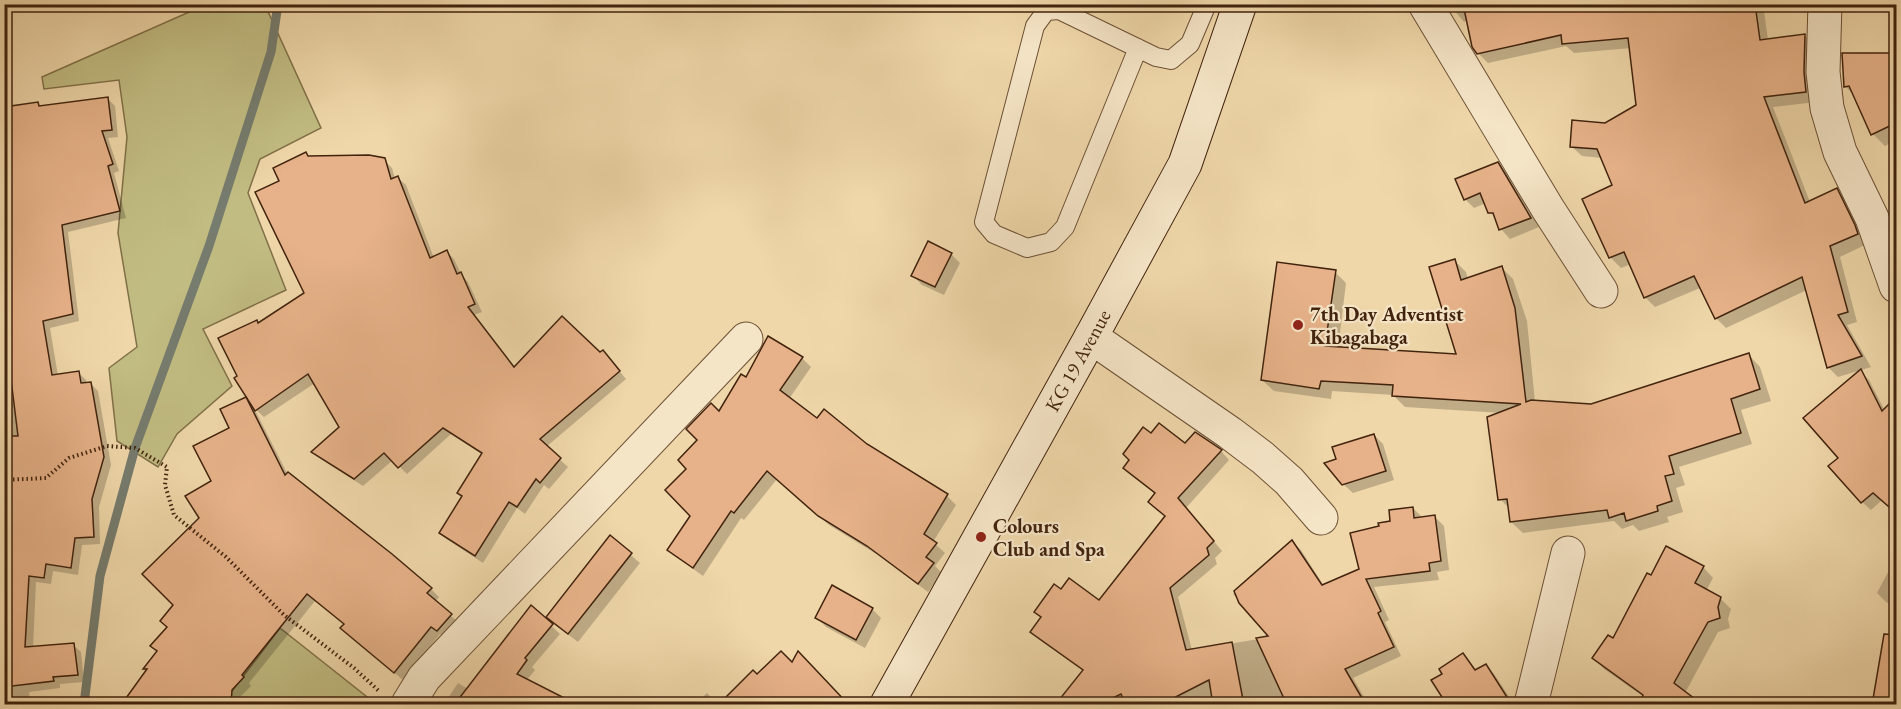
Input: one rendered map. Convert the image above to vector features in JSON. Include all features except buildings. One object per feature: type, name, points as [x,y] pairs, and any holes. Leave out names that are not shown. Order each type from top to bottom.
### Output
[{"type":"street","name":"KG 19 Avenue","points":[[887,705],[1185,164],[1240,4]]},
{"type":"street","points":[[1425,4],[1600,291]]},
{"type":"street","points":[[1825,4],[1823,72],[1827,108],[1840,152],[1872,218],[1896,286]]},
{"type":"street","points":[[1091,337],[1263,458],[1290,481],[1321,518]]},
{"type":"street","points":[[397,701],[424,678],[746,339]]},
{"type":"street","points":[[1531,705],[1568,553]]},
{"type":"lane","points":[[1138,48],[1065,227],[1051,242],[1027,248],[994,234],[984,222],[1035,26],[1046,11],[1059,10],[1138,48],[1156,57],[1172,60],[1190,44],[1207,4]]},
{"type":"path","points":[[4,480],[46,478],[69,458],[107,446],[135,448],[167,467],[165,485],[174,515],[226,557],[284,615],[397,701]]},
{"type":"shaded area","points":[[205,5],[265,5],[321,128],[260,159],[248,193],[286,290],[203,329],[232,386],[177,434],[158,467],[117,441],[109,368],[137,347],[118,233],[127,137],[119,80],[44,89],[42,77]]},
{"type":"shaded area","points":[[280,628],[376,704],[237,704],[229,695]]},
{"type":"waterway","points":[[84,704],[100,576],[135,448],[209,246],[271,52],[278,4]]},
{"type":"place","name":"7th Day Adventist Kibagabaga","points":[[1298,325]]},
{"type":"place","name":"Colours Club and Spa","points":[[981,537]]}]
